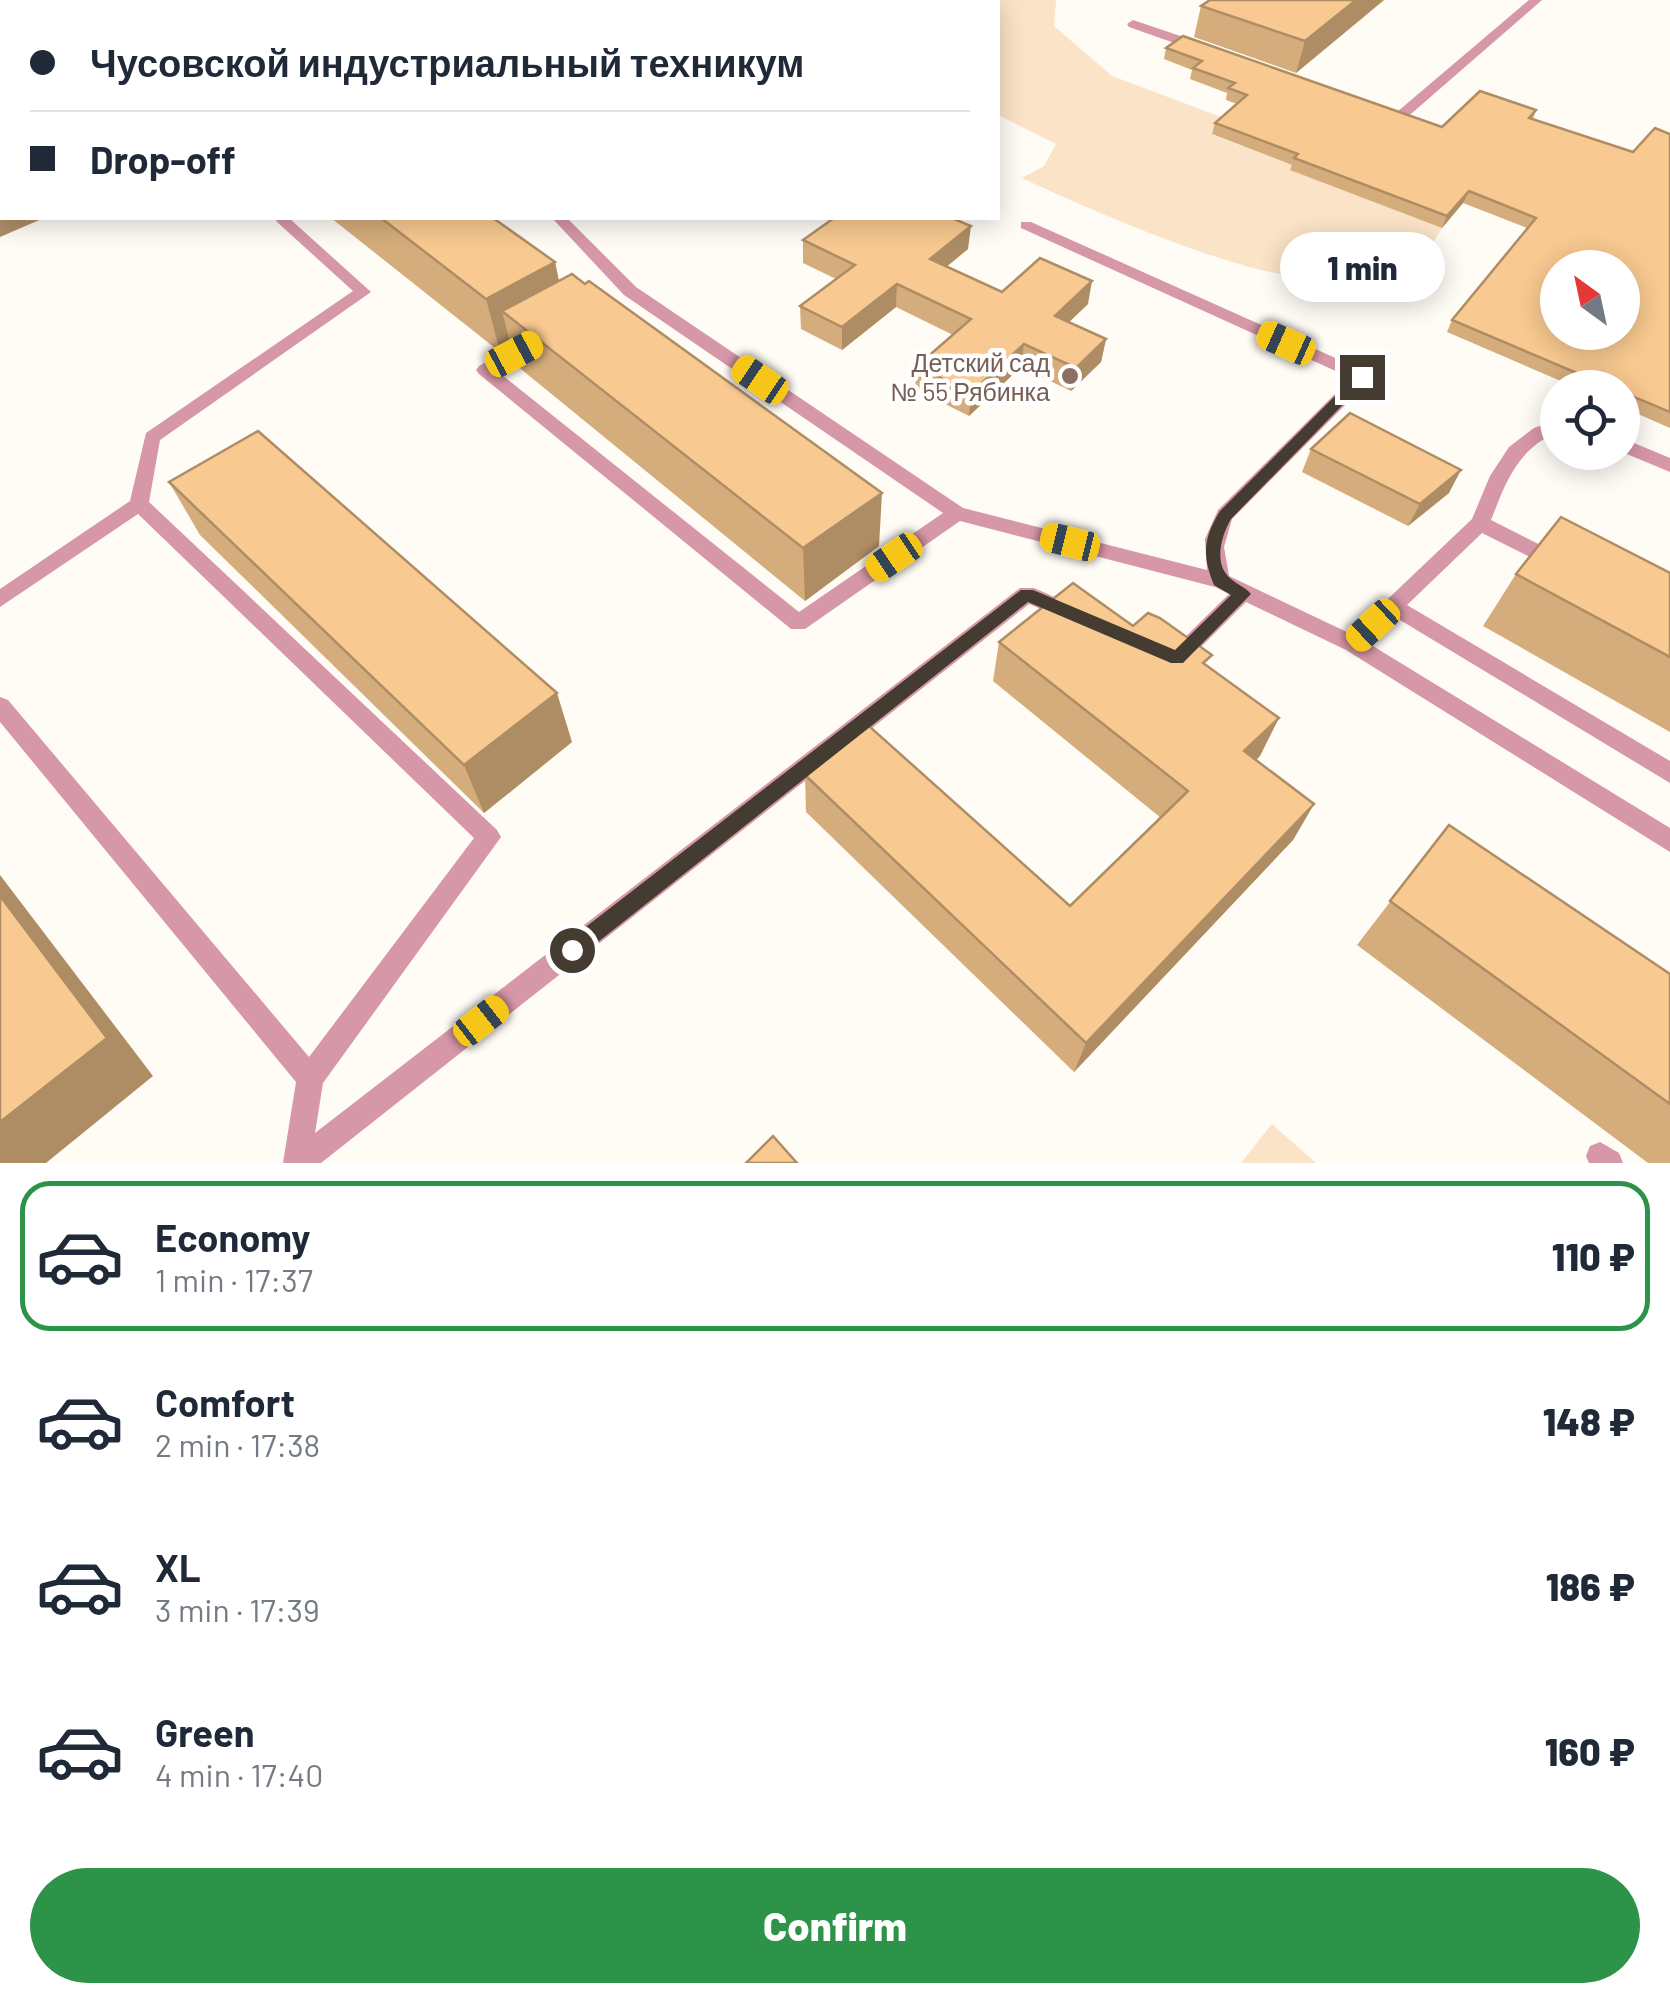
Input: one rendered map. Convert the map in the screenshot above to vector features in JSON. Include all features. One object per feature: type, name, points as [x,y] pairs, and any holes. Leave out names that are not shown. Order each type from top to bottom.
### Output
[{"type":"lane","points":[[1364,105],[1399,117],[1536,0]]},
{"type":"lane","points":[[1133,24],[1222,55]]},
{"type":"lane","points":[[0,599],[139,504],[152,436],[364,292],[284,220]]},
{"type":"lane","points":[[561,220],[622,295],[957,513],[1220,581],[1353,644],[1670,841]]},
{"type":"lane","points":[[1026,225],[1362,377],[1226,515],[1215,532],[1212,552],[1220,581]]},
{"type":"lane","points":[[550,335],[486,370],[798,622],[957,513]]},
{"type":"lane","points":[[1353,644],[1480,523],[1510,452],[1540,431]]},
{"type":"lane","points":[[1640,452],[1670,465]]},
{"type":"lane","points":[[139,504],[489,836],[310,1078],[298,1163]]},
{"type":"lane","points":[[1480,523],[1584,576]]},
{"type":"lane","points":[[298,1163],[1027,594],[1094,623]]},
{"type":"lane","points":[[1144,644],[1177,658],[1242,594]]},
{"type":"lane","points":[[1393,606],[1670,773]]},
{"type":"lane","points":[[0,706],[310,1078]]},
{"type":"shaded area","points":[[1000,0],[1056,0],[1054,26],[1112,76],[1229,120],[1213,135],[1294,166],[1291,170],[1442,228],[1422,260],[1363,248],[1326,275],[1301,277],[1265,271],[1175,243],[1022,178],[1044,166],[1056,144],[1000,116]]},
{"type":"shaded area","points":[[1272,1124],[1316,1163],[1241,1163]]},
{"type":"building","points":[[1210,0],[1356,0],[1305,41],[1201,6]]},
{"type":"building","points":[[1183,36],[1442,127],[1480,91],[1536,110],[1529,118],[1633,152],[1655,128],[1670,134],[1670,412],[1640,400],[1640,370],[1570,370],[1452,320],[1536,218],[1469,191],[1447,216],[1294,158],[1298,154],[1215,123],[1247,95],[1228,88],[1235,83],[1193,68],[1202,61],[1166,48]]},
{"type":"building","points":[[384,220],[496,220],[555,262],[486,299]]},
{"type":"building","points":[[831,220],[957,220],[971,226],[930,259],[1002,292],[1040,258],[1092,281],[1055,316],[1106,339],[1076,368],[1024,344],[971,393],[917,366],[971,319],[897,284],[842,327],[800,306],[855,265],[803,240]]},
{"type":"building","points":[[572,274],[585,284],[589,281],[882,493],[803,548],[502,311]]},
{"type":"building","points":[[1350,413],[1461,470],[1420,504],[1311,449]]},
{"type":"building","points":[[258,431],[557,693],[464,765],[169,482]]},
{"type":"building","points":[[1561,517],[1670,573],[1670,657],[1516,574]]},
{"type":"building","points":[[1073,583],[1133,626],[1148,613],[1212,655],[1203,663],[1279,718],[1244,751],[1314,804],[1086,1043],[805,775],[869,726],[1070,906],[1188,791],[999,642]]},
{"type":"building","points":[[1449,825],[1670,974],[1670,1104],[1390,901]]},
{"type":"building","points":[[0,896],[107,1038],[0,1122]]},
{"type":"building","points":[[773,1136],[797,1163],[746,1163]]},
{"type":"place","name":"Детский сад № 55 Рябинка","points":[[1070,376]]},
{"type":"route","points":[[572,950],[1027,594],[1177,658],[1242,594],[1220,581],[1212,552],[1215,532],[1226,515],[1362,377]]}]
